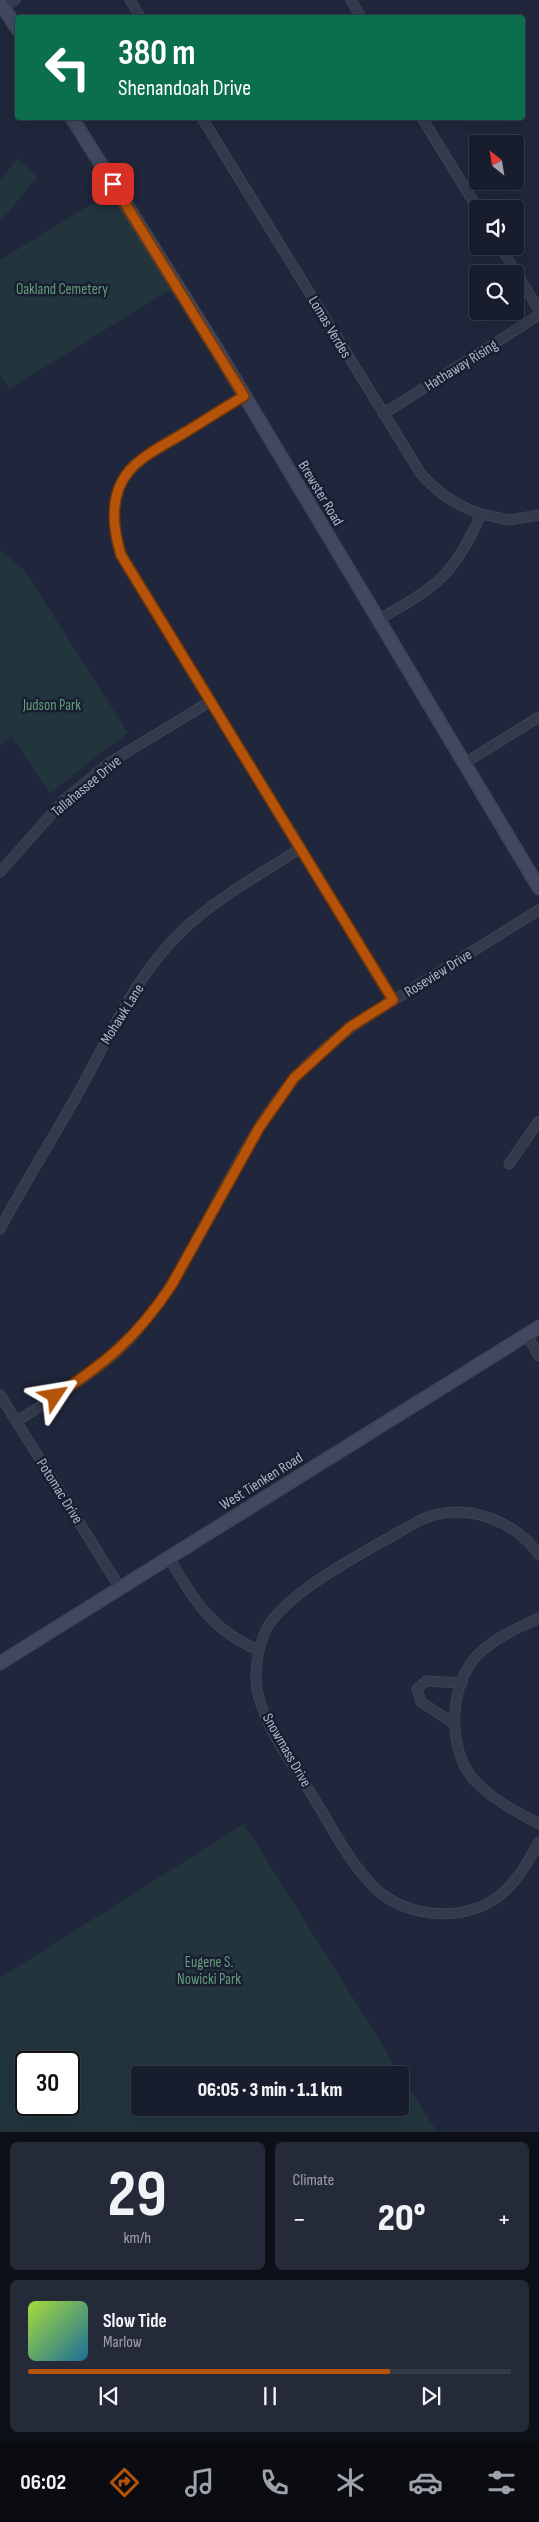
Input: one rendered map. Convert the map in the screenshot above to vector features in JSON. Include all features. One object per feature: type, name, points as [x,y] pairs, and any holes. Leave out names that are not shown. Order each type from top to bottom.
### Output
[{"type":"street","points":[[15,0],[2,5],[15,25]]},
{"type":"street","points":[[130,0],[139,15]]},
{"type":"street","points":[[351,0],[359,15]]},
{"type":"street","name":"Brewster Road","points":[[73,120],[244,396],[539,888]]},
{"type":"street","name":"Lomas Verdes","points":[[203,120],[421,474],[435,489],[461,507],[481,514],[510,520],[539,515]]},
{"type":"street","points":[[423,120],[472,200]]},
{"type":"street","points":[[505,255],[539,310]]},
{"type":"street","name":"Hathaway Rising","points":[[383,414],[539,315]]},
{"type":"street","points":[[244,396],[144,457],[128,472],[121,486],[114,514],[114,526],[121,555],[302,848],[393,1000]]},
{"type":"street","points":[[378,620],[434,586],[446,576],[468,546],[481,514]]},
{"type":"street","name":"Tallahassee Drive","points":[[0,872],[64,800],[109,763],[211,701]]},
{"type":"street","points":[[464,764],[539,717]]},
{"type":"street","name":"Mohawk Lane","points":[[0,1230],[50,1144],[103,1043],[133,994],[162,953],[183,930],[214,903],[302,848]]},
{"type":"street","name":"Roseview Drive","points":[[17,1421],[102,1364],[137,1332],[171,1286],[259,1128],[294,1078],[350,1027],[539,910]]},
{"type":"street","points":[[509,1164],[539,1121]]},
{"type":"street","name":"West Tienken Road","points":[[0,1663],[539,1327]]},
{"type":"street","points":[[526,1335],[539,1356]]},
{"type":"street","name":"Potomac Drive","points":[[0,1395],[120,1588]]},
{"type":"street","name":"Snowmass Drive","points":[[539,1555],[531,1543],[495,1519],[453,1511],[426,1517],[292,1598],[277,1612],[266,1629],[258,1650],[257,1693],[267,1719],[351,1857],[374,1888],[388,1898],[434,1914],[458,1913],[475,1907],[506,1891],[539,1842]]},
{"type":"street","points":[[169,1558],[212,1620],[226,1634],[258,1650]]},
{"type":"street","points":[[539,1618],[482,1650],[467,1669],[456,1701],[454,1724],[461,1759],[475,1781],[492,1796],[539,1824]]},
{"type":"street","points":[[454,1724],[421,1702],[417,1689],[426,1680],[462,1683]]},
{"type":"green space","points":[[17,159],[38,176],[0,222],[0,180]]},
{"type":"green space","name":"Oakland Cemetery","points":[[111,192],[171,289],[9,389],[0,375],[0,260]]},
{"type":"green space","name":"Judson Park","points":[[0,550],[25,571],[128,733],[50,794],[12,736],[0,746]]},
{"type":"green space","name":"Eugene S. Nowicki Park","points":[[244,1824],[396,2066],[131,2066],[131,2116],[409,2116],[409,2087],[437,2132],[0,2132],[0,1978]]},
{"type":"route","points":[[55,1396],[102,1364],[121,1348],[137,1332],[156,1308],[171,1286],[259,1128],[294,1078],[350,1027],[393,1000],[302,848],[121,555],[114,526],[114,514],[121,486],[128,472],[144,457],[244,396],[113,184]]}]
